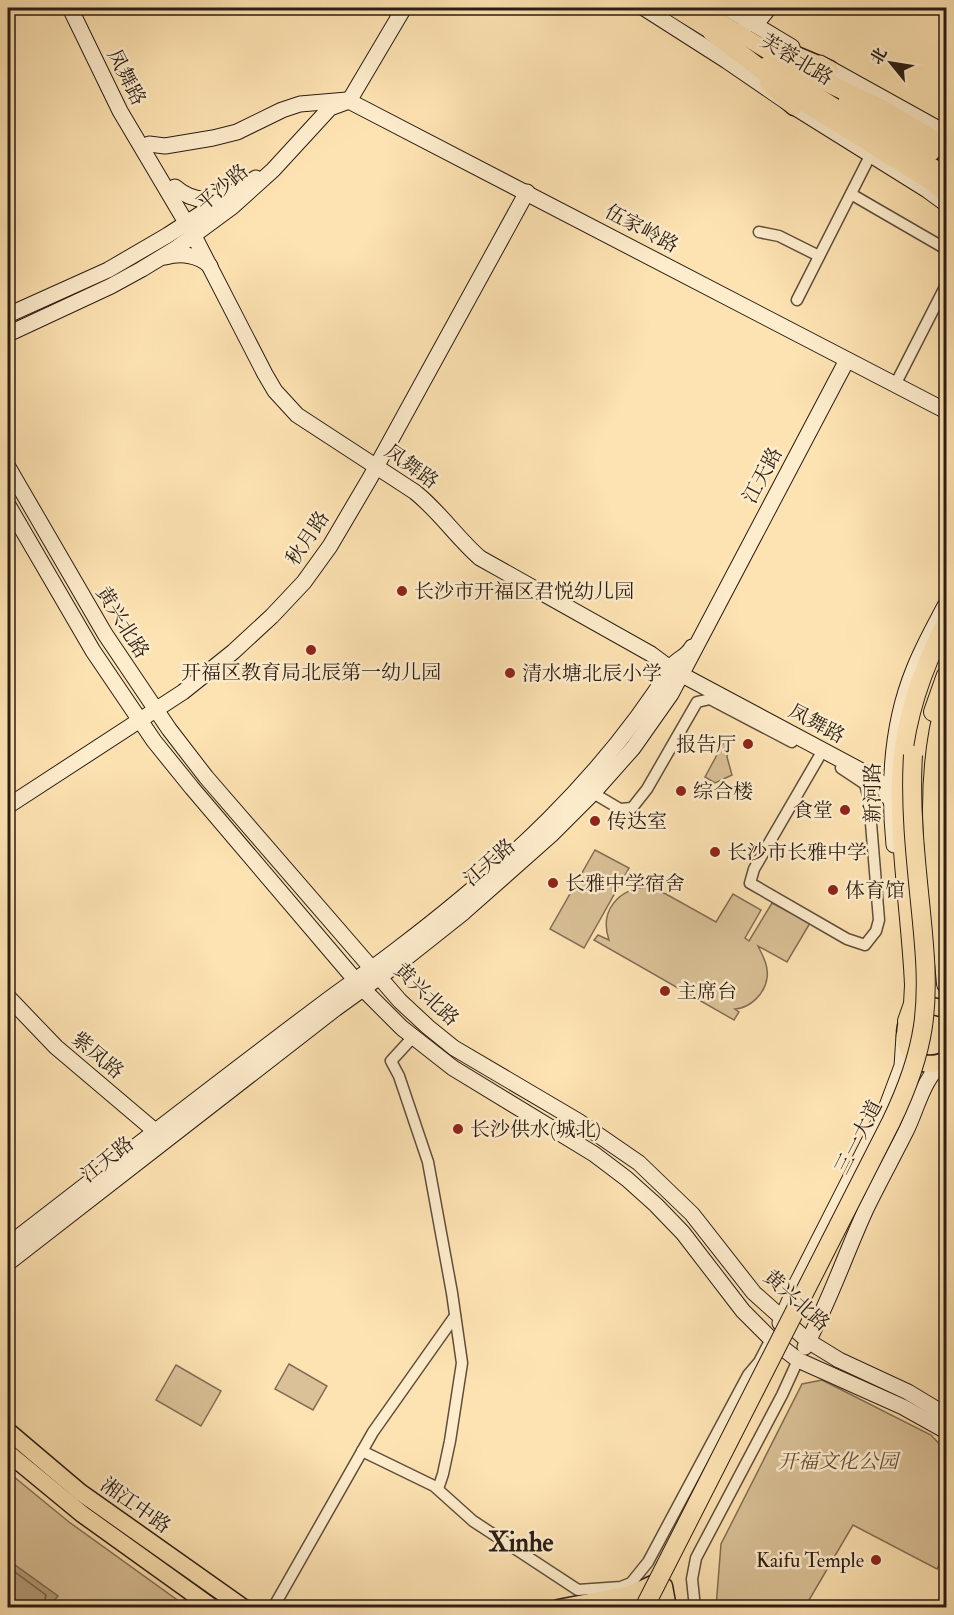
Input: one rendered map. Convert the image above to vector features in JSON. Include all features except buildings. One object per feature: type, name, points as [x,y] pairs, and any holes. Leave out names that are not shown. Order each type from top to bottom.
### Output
[{"type":"highway","points":[[711,26],[789,91],[928,179],[946,193]]},
{"type":"highway","points":[[792,66],[880,108],[941,158]]},
{"type":"highway","points":[[905,1029],[913,1004],[914,985],[898,763],[914,702],[929,658],[946,623]]},
{"type":"highway","name":"三一大道","points":[[940,693],[946,646]]},
{"type":"highway","points":[[929,658],[940,693],[939,729],[931,794],[946,984]]},
{"type":"highway","name":"三一大道","points":[[644,1608],[661,1584],[822,1280],[908,1107],[921,1073],[931,1034],[935,982],[921,799],[922,734],[946,675]]},
{"type":"highway","points":[[898,763],[922,734]]},
{"type":"highway","points":[[922,734],[933,769]]},
{"type":"highway","name":"三一大道","points":[[653,1608],[661,1584]]},
{"type":"main road","name":"芙蓉北路","points":[[674,8],[792,66]]},
{"type":"main road","name":"芙蓉北路","points":[[698,8],[711,26],[941,158],[946,175]]},
{"type":"main road","points":[[711,26],[830,69]]},
{"type":"main road","points":[[711,26],[794,107]]},
{"type":"main road","points":[[946,1010],[938,1007],[917,1011],[905,1029],[909,1052],[914,1058],[929,1064],[946,1060]]},
{"type":"main road","name":"湘江中路","points":[[8,1431],[81,1492],[244,1608]]},
{"type":"main road","name":"湘江中路","points":[[8,1454],[82,1514],[213,1608]]},
{"type":"main road","points":[[558,1608],[631,1594],[661,1584],[668,1608]]},
{"type":"street","name":"凤舞路","points":[[70,8],[120,111],[194,227],[211,267],[264,374],[286,405],[297,415],[374,464],[433,507],[469,549],[480,558],[873,777],[880,782],[891,801]]},
{"type":"street","name":"凤舞路","points":[[80,8],[172,190]]},
{"type":"street","name":"平沙路","points":[[343,100],[342,97],[349,90],[397,8]]},
{"type":"street","name":"平沙路","points":[[8,315],[89,279],[156,242],[194,227],[252,191],[330,108],[343,100],[404,8]]},
{"type":"street","points":[[644,8],[711,26],[753,23],[760,19],[769,8]]},
{"type":"street","points":[[774,36],[769,21],[775,8]]},
{"type":"street","points":[[753,23],[830,69],[946,133]]},
{"type":"street","points":[[149,144],[165,146],[237,132],[282,110],[300,104],[343,100]]},
{"type":"street","name":"平沙路","points":[[8,334],[111,286],[159,259],[235,190],[269,167],[323,108],[343,100]]},
{"type":"street","name":"伍家岭路","points":[[343,100],[524,191],[946,411]]},
{"type":"street","points":[[794,107],[871,154],[946,204]]},
{"type":"street","points":[[797,300],[871,154]]},
{"type":"street","points":[[156,242],[171,219],[172,190],[202,200],[216,198],[235,190]]},
{"type":"street","name":"秋月路","points":[[8,806],[153,707],[183,692],[233,652],[304,582],[330,546],[524,191]]},
{"type":"street","points":[[851,194],[946,249]]},
{"type":"street","points":[[759,232],[778,236],[819,256]]},
{"type":"street","points":[[159,259],[173,255],[193,257],[206,262],[211,267]]},
{"type":"street","points":[[895,385],[946,285]]},
{"type":"street","name":"江天路","points":[[678,668],[693,653],[846,359]]},
{"type":"street","name":"江天路","points":[[8,1245],[158,1138],[375,973],[464,912],[551,835],[593,793],[633,748],[658,701],[690,651],[846,359]]},
{"type":"street","name":"黄兴北路","points":[[8,467],[105,634],[153,707],[206,777],[407,1008],[440,1037],[466,1055],[600,1135],[639,1163],[692,1214],[754,1293],[808,1341],[839,1360],[908,1392],[946,1415]]},
{"type":"street","name":"黄兴北路","points":[[8,505],[81,631],[138,717],[192,788],[387,1014],[432,1053],[475,1083],[586,1149],[627,1179],[683,1233],[743,1311],[771,1339],[798,1360],[903,1407],[946,1431]]},
{"type":"street","name":"新河路","points":[[771,1339],[887,1106],[902,1066],[906,998],[905,969],[891,801],[898,763],[898,720],[913,670],[946,604]]},
{"type":"street","points":[[639,647],[651,658],[657,670],[658,701],[684,687],[704,683],[693,669],[693,653]]},
{"type":"street","name":"凤舞路","points":[[704,683],[874,770],[880,772],[898,763]]},
{"type":"street","points":[[593,793],[620,809],[632,808],[647,789],[697,702],[703,699],[710,699],[819,757],[865,784],[870,799],[879,920],[876,931],[865,945],[847,939],[750,883],[754,869],[819,757]]},
{"type":"street","name":"江天路","points":[[375,973],[542,825],[579,789],[658,701]]},
{"type":"street","name":"秋月路","points":[[8,796],[138,717]]},
{"type":"street","points":[[946,737],[940,795],[946,891]]},
{"type":"street","name":"紫凤路","points":[[8,997],[56,1047],[158,1138]]},
{"type":"street","name":"紫凤路","points":[[8,1010],[40,1044],[158,1138]]},
{"type":"street","points":[[412,1037],[391,1061],[399,1076],[428,1162],[462,1363],[450,1441],[438,1489]]},
{"type":"street","points":[[695,1608],[692,1579],[696,1558],[826,1306],[866,1209],[929,1080],[937,1067],[946,1060]]},
{"type":"street","name":"江天路","points":[[8,1263],[158,1138]]},
{"type":"street","points":[[273,1608],[362,1451],[397,1397],[455,1316]]},
{"type":"street","points":[[362,1451],[438,1489],[473,1521],[578,1590],[621,1587],[632,1582],[639,1575],[748,1375],[759,1362],[771,1339]]},
{"type":"green space","points":[[725,740],[729,742],[727,757],[732,775],[715,783],[705,777]]},
{"type":"green space","points":[[595,850],[629,868],[584,948],[550,929]]},
{"type":"green space","points":[[647,887],[666,894],[716,922],[733,894],[761,910],[745,938],[749,941],[772,903],[810,923],[787,962],[758,946],[766,966],[766,984],[756,999],[746,1006],[735,1009],[739,1012],[734,1020],[594,940],[598,935],[609,940],[607,920],[613,903],[627,892]]},
{"type":"green space","points":[[289,1364],[327,1386],[313,1410],[275,1389]]},
{"type":"green space","points":[[176,1365],[221,1391],[201,1426],[156,1400]]},
{"type":"green space","name":"开福文化公园","points":[[822,1380],[931,1435],[946,1451],[946,1552],[937,1569],[853,1525],[805,1607],[716,1607],[721,1544],[802,1384]]},
{"type":"green space","points":[[8,1472],[69,1522],[187,1607],[49,1607],[57,1596],[8,1560]]},
{"type":"water","points":[[8,1560],[58,1596],[49,1607],[8,1607]]},
{"type":"place","name":"长沙市开福区君悦幼儿园","points":[[402,591]]},
{"type":"place","name":"开福区教育局北辰第一幼儿园","points":[[311,650]]},
{"type":"place","name":"清水塘北辰小学","points":[[510,673]]},
{"type":"place","name":"报告厅","points":[[748,744]]},
{"type":"place","name":"综合楼","points":[[681,791]]},
{"type":"place","name":"食堂","points":[[845,810]]},
{"type":"place","name":"传达室","points":[[595,821]]},
{"type":"place","name":"长沙市长雅中学","points":[[715,852]]},
{"type":"place","name":"长雅中学宿舍","points":[[553,883]]},
{"type":"place","name":"体育馆","points":[[833,890]]},
{"type":"place","name":"主席台","points":[[665,991]]},
{"type":"place","name":"长沙供水(城北)","points":[[458,1129]]},
{"type":"place","name":"Kaifu Temple","points":[[876,1560]]},
{"type":"district","name":"Xinhe","points":[[521,1542]]}]
